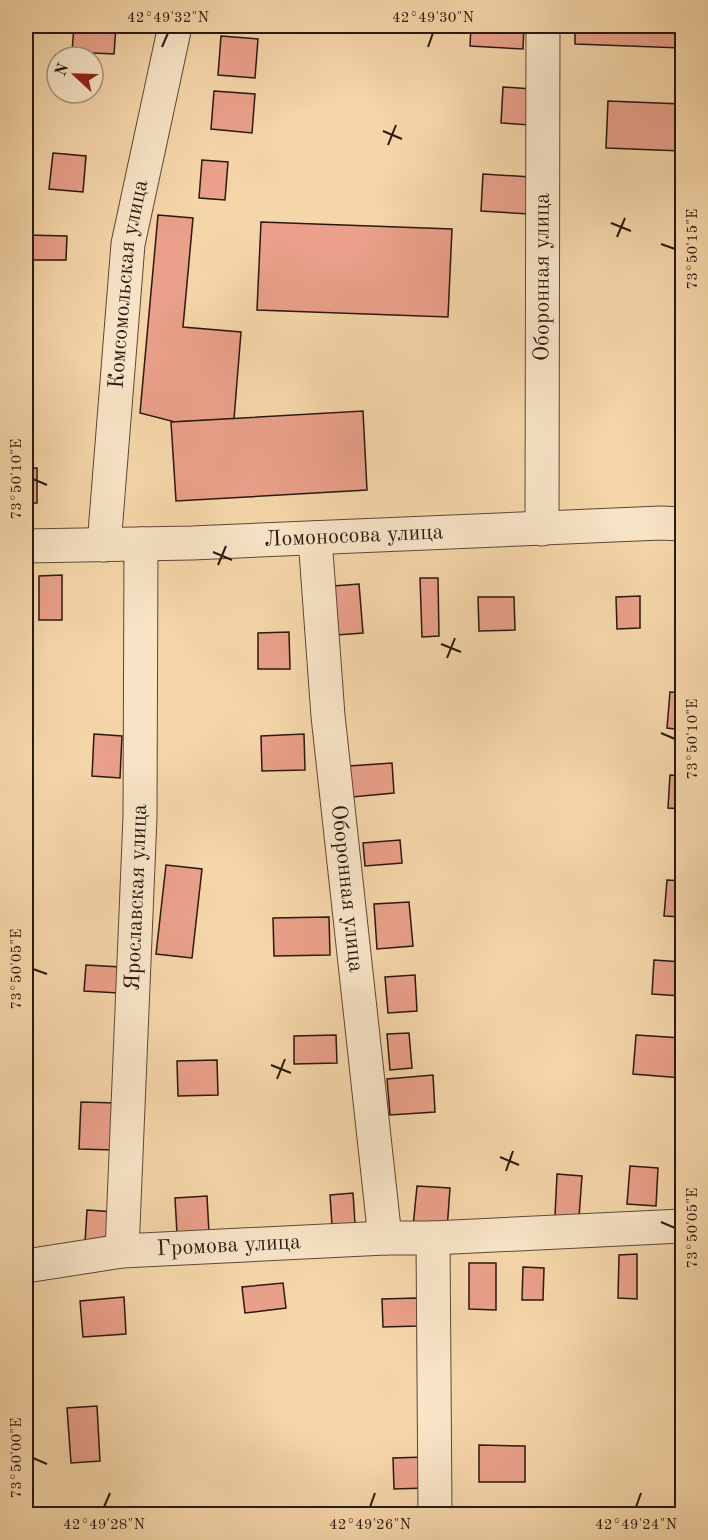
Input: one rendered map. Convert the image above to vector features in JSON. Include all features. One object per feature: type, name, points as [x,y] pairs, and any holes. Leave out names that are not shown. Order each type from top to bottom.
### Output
[{"type":"street","name":"Комсомольская улица","points":[[104,545],[129,244],[175,26]]},
{"type":"street","name":"Оборонная улица","points":[[542,529],[543,26]]},
{"type":"street","name":"Ломоносова улица","points":[[26,546],[141,544],[682,524]]},
{"type":"street","name":"Оборонная улица","points":[[315,538],[328,716],[385,1238]]},
{"type":"street","name":"Ярославская улица","points":[[122,1251],[140,817],[141,544]]},
{"type":"street","name":"Громова улица","points":[[26,1266],[122,1251],[682,1226]]},
{"type":"street","points":[[433,1238],[435,1515]]},
{"type":"building","points":[[74,26],[116,26],[114,54],[105,54],[105,45],[73,45]]},
{"type":"building","points":[[471,26],[524,26],[523,49],[470,46]]},
{"type":"building","points":[[575,26],[682,26],[682,48],[575,44]]},
{"type":"building","points":[[221,36],[258,39],[255,78],[218,75]]},
{"type":"building","points":[[503,87],[532,89],[530,125],[501,123]]},
{"type":"building","points":[[214,91],[255,94],[252,133],[211,129]]},
{"type":"building","points":[[608,101],[682,104],[682,151],[606,148]]},
{"type":"building","points":[[53,153],[86,156],[83,192],[49,189]]},
{"type":"building","points":[[202,160],[228,162],[225,200],[199,198]]},
{"type":"building","points":[[483,174],[531,177],[529,214],[481,211]]},
{"type":"building","points":[[158,215],[193,218],[183,327],[241,332],[234,419],[175,422],[140,413]]},
{"type":"building","points":[[261,222],[452,229],[448,317],[257,310]]},
{"type":"building","points":[[26,235],[67,236],[66,260],[26,260]]},
{"type":"building","points":[[363,411],[367,490],[176,501],[171,422]]},
{"type":"building","points":[[26,468],[37,468],[37,503],[26,503]]},
{"type":"building","points":[[62,575],[62,620],[39,620],[39,576]]},
{"type":"building","points":[[420,578],[438,578],[439,636],[422,637]]},
{"type":"building","points":[[359,584],[363,633],[337,635],[333,586]]},
{"type":"building","points":[[640,596],[640,628],[617,629],[616,597]]},
{"type":"building","points":[[478,597],[514,597],[515,630],[479,631]]},
{"type":"building","points":[[289,632],[290,669],[258,669],[258,633]]},
{"type":"building","points":[[670,692],[682,693],[682,730],[667,728]]},
{"type":"building","points":[[94,734],[122,736],[120,778],[92,776]]},
{"type":"building","points":[[304,734],[305,770],[262,771],[261,736]]},
{"type":"building","points":[[392,763],[394,793],[352,797],[349,766]]},
{"type":"building","points":[[670,775],[682,776],[682,809],[668,808]]},
{"type":"building","points":[[400,840],[402,863],[365,866],[363,843]]},
{"type":"building","points":[[166,865],[202,869],[192,958],[156,954]]},
{"type":"building","points":[[667,880],[682,881],[682,917],[664,916]]},
{"type":"building","points":[[409,902],[413,946],[377,949],[374,904]]},
{"type":"building","points":[[329,917],[330,955],[274,956],[273,918]]},
{"type":"building","points":[[654,960],[682,962],[682,996],[652,994]]},
{"type":"building","points":[[86,965],[121,967],[119,993],[84,991]]},
{"type":"building","points":[[415,975],[417,1011],[388,1013],[385,977]]},
{"type":"building","points":[[409,1033],[412,1068],[390,1070],[387,1034]]},
{"type":"building","points":[[336,1035],[337,1063],[294,1064],[294,1036]]},
{"type":"building","points":[[636,1035],[682,1038],[682,1078],[633,1074]]},
{"type":"building","points":[[217,1060],[218,1095],[178,1096],[177,1061]]},
{"type":"building","points":[[433,1075],[435,1112],[390,1115],[387,1079]]},
{"type":"building","points":[[81,1102],[118,1103],[116,1150],[79,1149]]},
{"type":"building","points":[[630,1166],[658,1168],[656,1206],[627,1204]]},
{"type":"building","points":[[557,1174],[582,1176],[579,1217],[555,1216]]},
{"type":"building","points":[[417,1186],[450,1188],[447,1230],[413,1227]]},
{"type":"building","points":[[353,1193],[355,1224],[332,1225],[330,1195]]},
{"type":"building","points":[[207,1196],[209,1233],[177,1234],[175,1198]]},
{"type":"building","points":[[87,1210],[115,1212],[113,1243],[85,1242]]},
{"type":"building","points":[[637,1254],[637,1299],[618,1298],[619,1255]]},
{"type":"building","points":[[469,1263],[496,1263],[496,1310],[469,1309]]},
{"type":"building","points":[[523,1267],[544,1268],[543,1300],[522,1300]]},
{"type":"building","points":[[283,1283],[286,1308],[245,1313],[242,1287]]},
{"type":"building","points":[[124,1297],[126,1334],[83,1337],[80,1301]]},
{"type":"building","points":[[417,1298],[418,1326],[383,1327],[382,1299]]},
{"type":"building","points":[[97,1406],[100,1461],[71,1463],[67,1408]]},
{"type":"building","points":[[479,1445],[525,1446],[525,1482],[479,1482]]},
{"type":"building","points":[[425,1457],[426,1488],[394,1489],[393,1458]]}]
